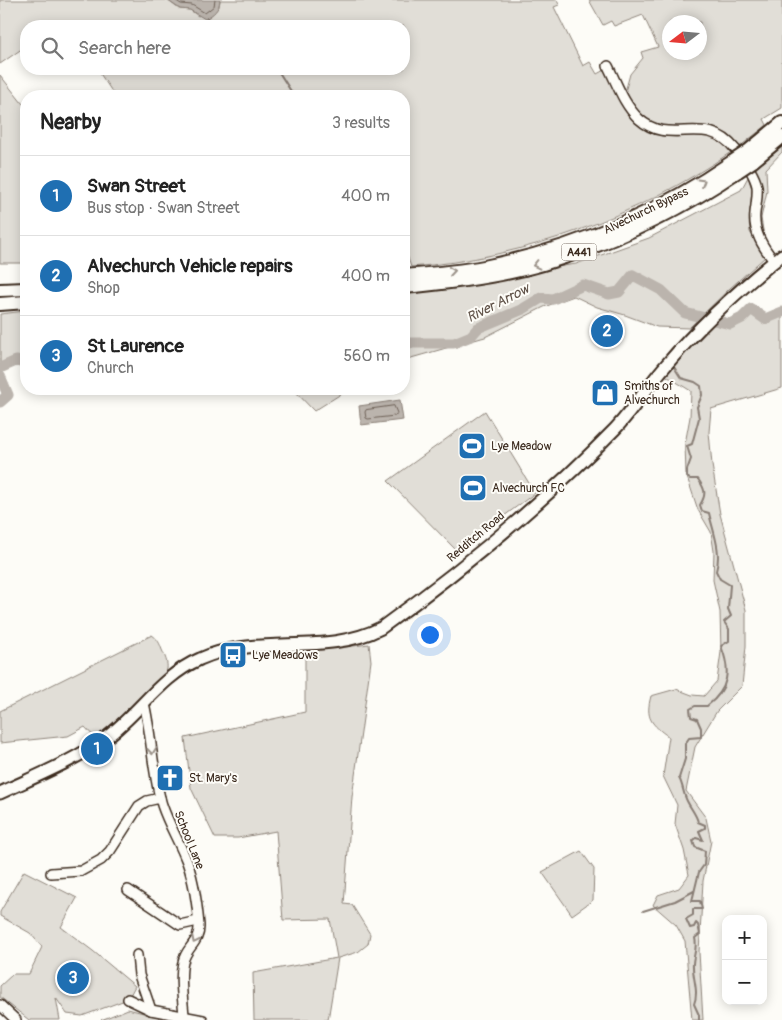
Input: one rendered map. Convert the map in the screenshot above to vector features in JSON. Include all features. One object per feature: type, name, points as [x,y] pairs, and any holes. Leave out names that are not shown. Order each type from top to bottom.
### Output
[{"type":"highway","name":"Alvechurch Bypass","points":[[750,156],[782,123]]},
{"type":"highway","name":"Alvechurch Bypass","points":[[410,286],[484,277],[550,262],[609,241],[672,212],[750,156],[782,137]]},
{"type":"highway","name":"Alvechurch Bypass","points":[[410,275],[482,267],[542,253],[607,231],[735,167]]},
{"type":"highway","points":[[0,290],[20,289]]},
{"type":"highway","points":[[0,304],[20,302]]},
{"type":"main road","name":"Redditch Road","points":[[0,793],[74,758],[108,737],[178,672],[198,659],[211,654],[243,648],[347,640],[366,635],[381,628],[474,557],[569,474],[627,415],[666,365],[699,328],[778,258]]},
{"type":"street","points":[[608,66],[626,102],[644,123],[666,132],[705,130],[719,136],[735,149],[752,172],[756,182],[756,228],[762,243],[778,258]]},
{"type":"street","name":"School Lane","points":[[144,703],[150,728],[160,798],[187,862],[198,921],[198,937],[186,954],[182,965],[184,1016]]},
{"type":"street","points":[[51,873],[81,871],[101,860],[110,850],[139,806],[147,801],[160,798]]},
{"type":"street","points":[[128,890],[180,925],[198,921]]},
{"type":"street","points":[[137,955],[139,975],[151,1010]]},
{"type":"street","points":[[128,999],[151,1010],[203,1020]]},
{"type":"street","points":[[0,1005],[16,1020]]},
{"type":"shaded area","points":[[0,0],[167,0],[179,9],[190,10],[198,16],[219,7],[220,0],[557,0],[559,5],[554,7],[583,66],[590,62],[597,74],[606,69],[633,119],[646,130],[662,136],[677,137],[689,133],[706,134],[718,139],[731,152],[658,196],[579,230],[538,244],[496,254],[454,262],[411,267],[410,90],[111,90],[101,75],[410,75],[410,20],[20,20],[20,50],[0,64]]},
{"type":"shaded area","points":[[589,0],[782,0],[782,108],[764,119],[767,125],[738,148],[727,138],[662,128],[637,113],[625,92],[630,74],[643,58],[641,52],[658,47],[643,15],[614,26],[611,21],[603,25]]},
{"type":"shaded area","points":[[0,75],[20,100],[20,263],[0,263]]},
{"type":"shaded area","points":[[782,143],[782,152],[766,169],[767,191],[761,218],[765,242],[758,227],[757,173],[754,168]]},
{"type":"shaded area","points":[[748,177],[752,189],[749,221],[750,232],[765,257],[689,328],[657,327],[597,307],[574,296],[544,307],[485,337],[410,358],[410,290],[576,264],[649,238],[741,190]]},
{"type":"shaded area","points":[[751,309],[765,319],[782,312],[782,388],[711,409],[709,432],[712,465],[720,514],[746,610],[746,646],[742,686],[717,711],[695,747],[686,791],[706,818],[711,841],[703,881],[699,952],[703,1020],[692,1020],[685,941],[676,925],[653,905],[658,895],[679,888],[689,875],[684,850],[675,824],[677,805],[663,776],[669,737],[651,720],[649,704],[651,696],[676,689],[692,695],[704,696],[717,681],[721,652],[720,612],[713,580],[714,551],[711,532],[698,510],[686,474],[685,444],[690,417],[691,391],[665,375],[702,331],[716,321],[736,321]]},
{"type":"shaded area","points":[[20,312],[20,362],[16,361],[0,368],[0,314]]},
{"type":"shaded area","points":[[299,395],[339,395],[314,411]]},
{"type":"shaded area","name":"Lye Meadow","points":[[485,411],[535,493],[457,551],[388,481]]},
{"type":"shaded area","points":[[152,635],[156,638],[166,659],[167,669],[164,675],[147,694],[95,738],[85,727],[68,736],[0,743],[0,711]]},
{"type":"shaded area","points":[[369,644],[371,661],[352,797],[344,904],[352,905],[370,934],[368,944],[358,952],[338,958],[328,1020],[254,1020],[253,973],[337,958],[330,919],[283,920],[276,831],[238,838],[215,838],[191,788],[185,738],[305,712],[305,650]]},
{"type":"shaded area","points":[[581,851],[594,869],[593,900],[572,915],[542,872]]},
{"type":"shaded area","points":[[24,871],[77,898],[61,927],[135,986],[128,999],[82,1016],[67,1014],[56,998],[60,1020],[29,1020],[0,997],[0,986],[13,974],[29,974],[42,947],[30,933],[0,916],[0,912]]},
{"type":"shaded area","points":[[128,1009],[151,1015],[176,1020],[101,1020]]},
{"type":"water","points":[[167,0],[220,0],[215,11],[205,19],[190,10],[180,9]]},
{"type":"water","points":[[400,400],[403,420],[361,425],[359,406]]},
{"type":"waterway","points":[[229,20],[232,20]]},
{"type":"waterway","points":[[281,75],[290,90]]},
{"type":"waterway","name":"River Arrow","points":[[410,343],[454,343],[471,336],[478,328],[523,309],[541,298],[553,299],[583,285],[609,294],[619,292],[633,275],[661,290],[685,313],[730,324],[742,318],[751,309],[765,319],[782,312]]},
{"type":"waterway","points":[[695,343],[716,321]]},
{"type":"waterway","name":"River Arrow","points":[[0,368],[16,361],[20,362]]},
{"type":"waterway","points":[[674,367],[681,378],[701,386],[702,395],[697,407],[699,418],[692,444],[687,446],[691,459],[687,470],[687,477],[698,479],[704,489],[704,498],[700,505],[702,511],[709,513],[715,534],[718,556],[716,571],[720,579],[730,585],[728,609],[731,616],[724,622],[729,629],[729,641],[721,646],[726,664],[726,679],[720,693],[707,706],[695,706],[690,709],[691,717],[697,719],[701,728],[701,737],[689,738],[685,744],[685,759],[679,778],[686,798],[698,822],[705,825],[705,828],[699,831],[703,840],[696,838],[693,841],[695,847],[705,851],[704,865],[699,872],[692,901],[700,901],[702,909],[693,909],[693,915],[686,919],[690,928],[694,927],[696,923],[698,925],[700,934],[695,938],[696,946],[693,963],[696,990],[694,1004],[699,1020]]},
{"type":"waterway","name":"River Arrow","points":[[0,376],[8,395],[0,402]]},
{"type":"waterway","points":[[643,911],[675,901],[694,891]]},
{"type":"place","name":"Alvechurch Vehicle repairs","points":[[607,331]]},
{"type":"place","name":"Smiths of Alvechurch","points":[[605,393]]},
{"type":"place","name":"Lye Meadow","points":[[472,446]]},
{"type":"place","name":"Alvechurch FC","points":[[473,488]]},
{"type":"place","name":"Lye Meadows","points":[[233,655]]},
{"type":"place","name":"Swan Street","points":[[97,749]]},
{"type":"place","name":"St. Mary's","points":[[170,778]]},
{"type":"place","name":"St Laurence","points":[[73,978]]}]
